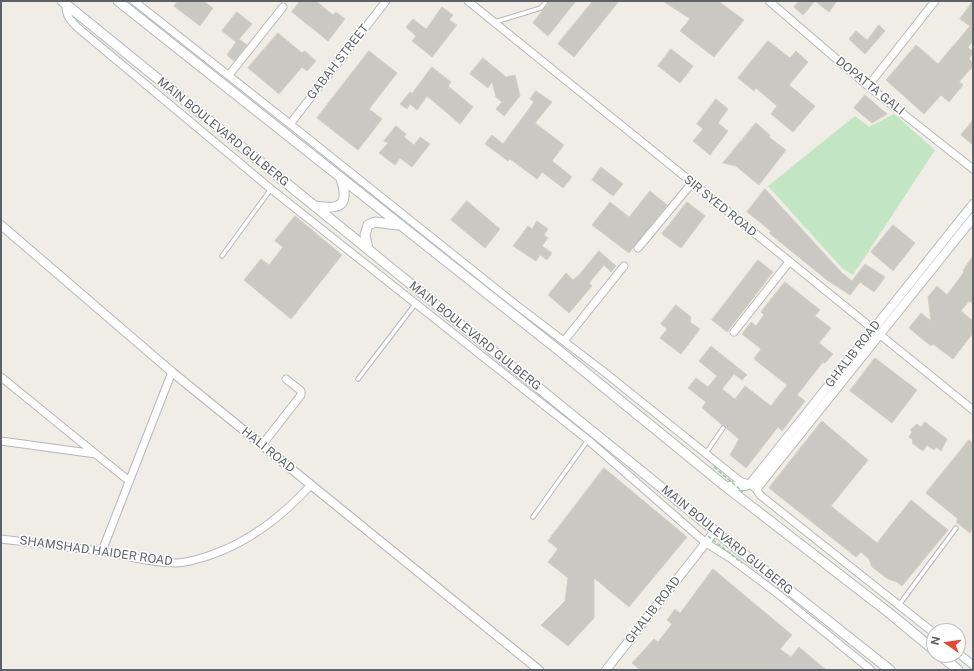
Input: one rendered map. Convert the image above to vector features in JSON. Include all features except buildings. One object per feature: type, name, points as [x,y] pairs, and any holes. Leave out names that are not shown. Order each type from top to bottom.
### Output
[{"type":"main road","points":[[118,1],[725,486],[888,612],[926,643]]},
{"type":"main road","name":"MAIN BOULEVARD GULBERG","points":[[64,3],[368,249],[710,536],[890,670]]},
{"type":"main road","points":[[314,206],[332,209],[340,206],[343,201],[345,191],[340,179]]},
{"type":"main road","points":[[368,249],[366,235],[368,225],[375,222],[399,225]]},
{"type":"main road","points":[[950,663],[958,670]]},
{"type":"street","points":[[134,1],[229,75],[404,217],[564,341],[740,481],[754,486],[760,495],[926,627]]},
{"type":"street","name":"GABAH STREET","points":[[290,124],[386,1]]},
{"type":"street","name":"SIR SYED ROAD","points":[[468,1],[973,410]]},
{"type":"street","name":"DOPATTA GALI","points":[[769,1],[868,86],[973,169]]},
{"type":"street","points":[[868,86],[935,1]]},
{"type":"street","points":[[64,3],[68,18],[78,28],[271,189],[710,536],[730,558],[778,594],[871,670]]},
{"type":"street","points":[[229,75],[283,7]]},
{"type":"street","points":[[638,248],[692,183]]},
{"type":"street","name":"GHALIB ROAD","points":[[754,486],[876,332],[973,204]]},
{"type":"street","name":"GHALIB ROAD","points":[[876,332],[973,218]]},
{"type":"street","name":"HALI ROAD","points":[[1,225],[172,372],[539,670]]},
{"type":"street","points":[[734,332],[789,262]]},
{"type":"street","points":[[564,341],[624,266]]},
{"type":"street","points":[[102,551],[172,372]]},
{"type":"street","points":[[1,377],[129,481]]},
{"type":"street","points":[[262,445],[301,395],[302,391],[286,379]]},
{"type":"street","points":[[1,441],[96,454]]},
{"type":"street","name":"SHAMSHAD HAIDER ROAD","points":[[1,539],[102,551],[176,563],[197,559],[231,548],[262,530],[290,507],[311,485]]},
{"type":"street","points":[[725,486],[754,486]]},
{"type":"street","name":"GHALIB ROAD","points":[[606,670],[710,536]]},
{"type":"lane","points":[[494,22],[541,8],[546,1]]},
{"type":"lane","points":[[222,256],[271,189]]},
{"type":"lane","points":[[358,379],[416,303]]},
{"type":"lane","points":[[706,454],[723,428]]},
{"type":"lane","points":[[533,517],[588,440]]},
{"type":"lane","points":[[899,605],[956,528]]},
{"type":"path","points":[[714,467],[743,492]]},
{"type":"path","points":[[710,536],[742,563]]},
{"type":"green space","points":[[894,114],[935,150],[853,275],[842,268],[768,186],[855,116],[869,127]]}]
